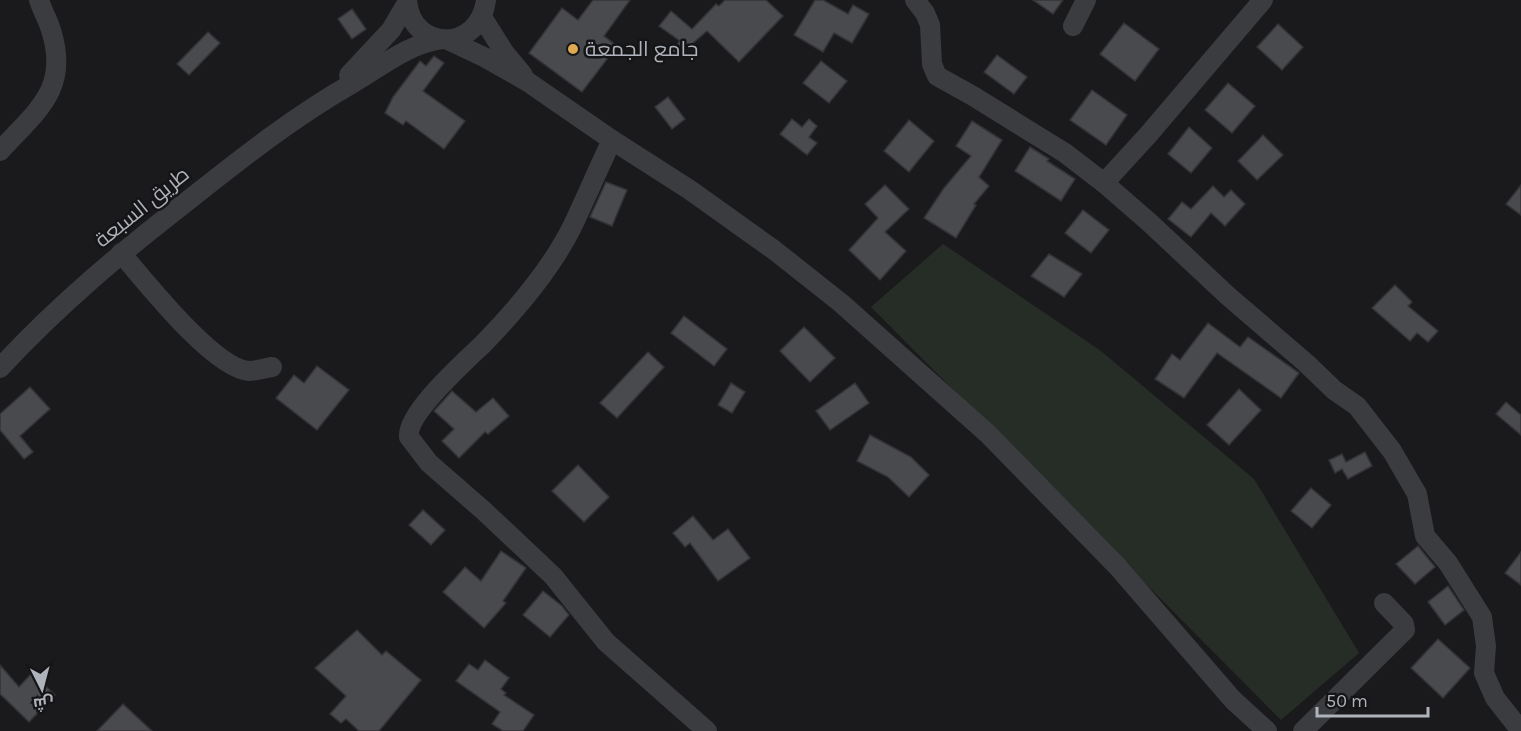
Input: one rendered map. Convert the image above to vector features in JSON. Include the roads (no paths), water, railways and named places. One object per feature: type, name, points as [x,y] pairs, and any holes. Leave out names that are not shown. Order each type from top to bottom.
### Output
[{"type":"street","points":[[0,151],[28,122],[55,84],[58,62],[51,30],[39,0]]},
{"type":"street","points":[[915,0],[925,13],[930,26],[932,64],[938,76],[951,86],[973,96],[1065,153],[1104,183],[1334,390],[1357,406],[1377,430],[1418,494],[1425,536],[1448,563],[1482,617],[1486,646],[1484,673],[1495,698],[1521,731]]},
{"type":"street","points":[[1073,26],[1086,0]]},
{"type":"street","points":[[1104,183],[1263,0]]},
{"type":"street","points":[[407,2],[410,16],[418,28],[429,36],[445,40],[486,58],[528,82],[690,190],[774,250],[842,303],[988,434],[1117,566],[1233,700],[1267,731]]},
{"type":"street","points":[[325,98],[391,30],[407,2]]},
{"type":"street","points":[[325,98],[404,51],[424,42],[457,38],[472,30],[488,7]]},
{"type":"street","points":[[488,7],[504,52],[528,82]]},
{"type":"street","name":"طريق السبعة","points":[[0,368],[23,343],[121,253],[246,155],[325,98]]},
{"type":"street","points":[[612,140],[571,228],[548,266],[486,341],[431,395],[408,433],[413,444],[429,463],[553,576],[606,642],[707,731]]},
{"type":"street","points":[[121,253],[188,330],[215,355],[234,367],[249,371],[272,367]]},
{"type":"street","points":[[1303,731],[1405,630],[1404,624],[1384,603]]},
{"type":"street","points":[[1233,700],[1254,731]]},
{"type":"place","name":"جامع الجمعة","points":[[573,49]]}]
